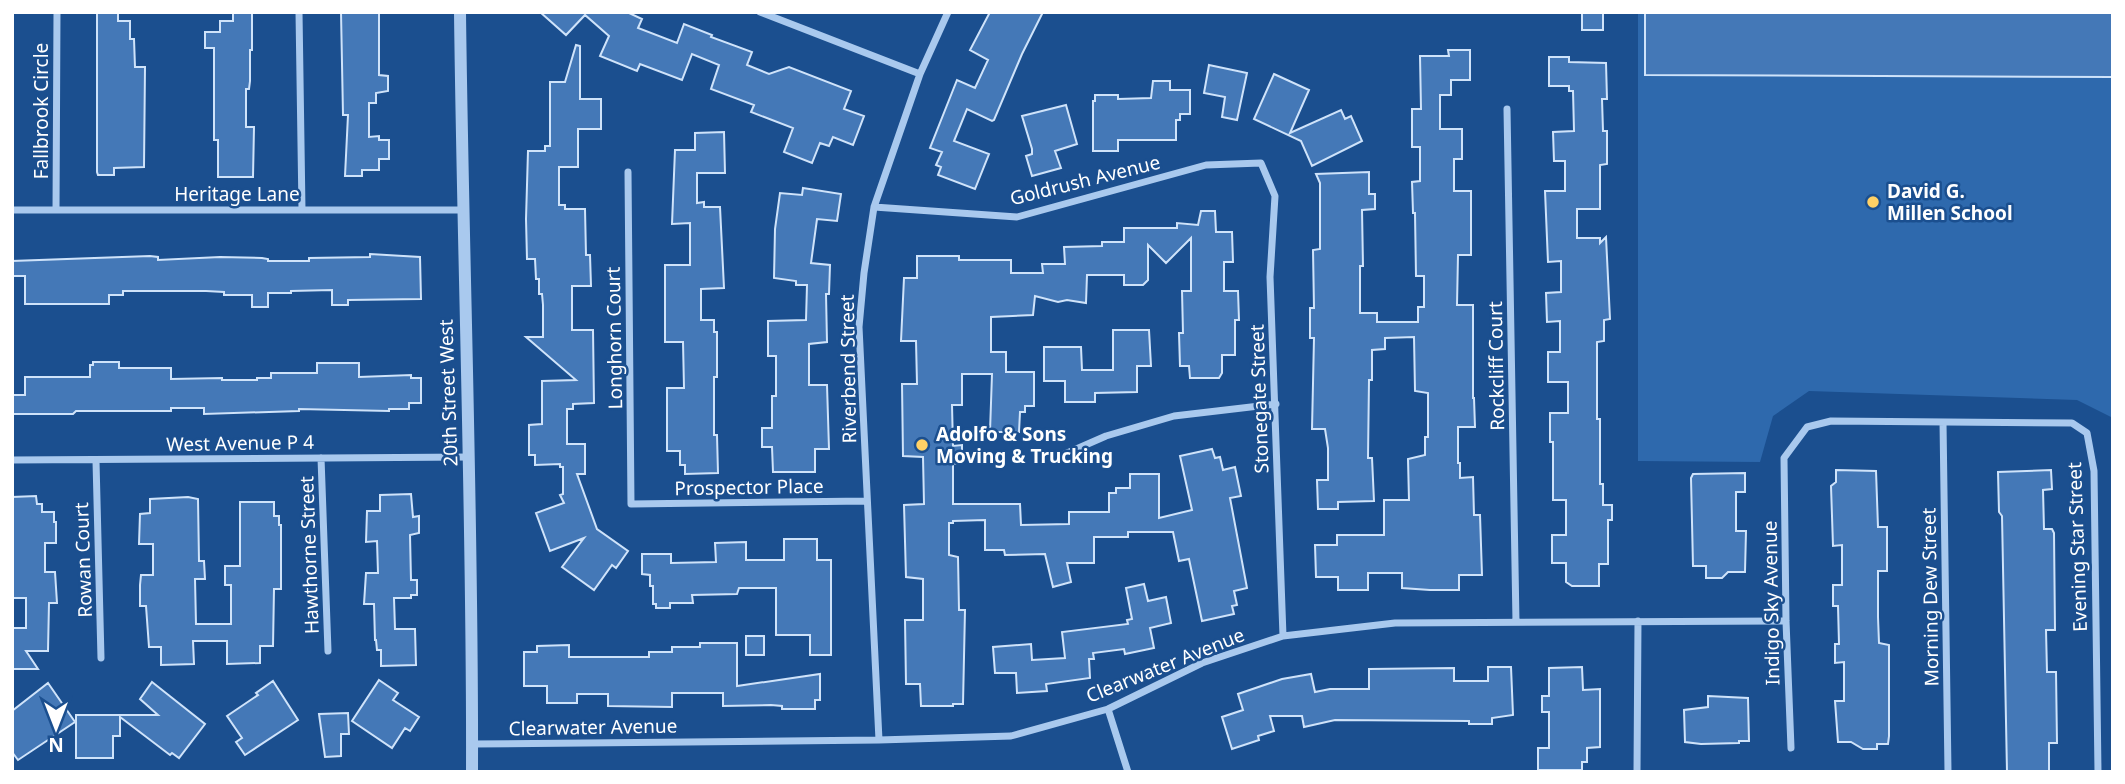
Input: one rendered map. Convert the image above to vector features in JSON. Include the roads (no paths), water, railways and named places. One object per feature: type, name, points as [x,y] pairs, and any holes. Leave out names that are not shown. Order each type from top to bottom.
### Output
[{"type":"street","name":"Fallbrook Circle","points":[[56,210],[57,12]]},
{"type":"street","points":[[299,12],[302,210]]},
{"type":"street","name":"20th Street West","points":[[460,12],[472,772]]},
{"type":"street","points":[[761,12],[920,74]]},
{"type":"street","name":"Riverbend Street","points":[[878,740],[859,327],[864,273],[874,207],[920,74],[948,12]]},
{"type":"street","name":"Rockcliff Court","points":[[1507,110],[1516,622]]},
{"type":"street","name":"Goldrush Avenue","points":[[874,207],[1017,217],[1206,165],[1261,163]]},
{"type":"street","name":"Stonegate Street","points":[[1261,163],[1275,196],[1270,277],[1283,636]]},
{"type":"street","name":"Longhorn Court","points":[[628,172],[631,504]]},
{"type":"street","name":"Heritage Lane","points":[[12,210],[462,210]]},
{"type":"street","points":[[1058,457],[1106,436],[1174,416],[1276,404]]},
{"type":"street","name":"Evening Star Street","points":[[1784,457],[1807,427],[1831,421],[2072,423],[2087,433],[2094,471],[2098,772]]},
{"type":"street","name":"Morning Dew Street","points":[[1943,422],[1948,772]]},
{"type":"street","name":"West Avenue P 4","points":[[12,460],[469,457]]},
{"type":"street","name":"Indigo Sky Avenue","points":[[1784,457],[1791,748]]},
{"type":"street","name":"Hawthorne Street","points":[[321,458],[328,651]]},
{"type":"street","name":"Rowan Court","points":[[96,461],[101,658]]},
{"type":"street","name":"Prospector Place","points":[[631,504],[867,501]]},
{"type":"street","points":[[1637,772],[1638,621]]},
{"type":"street","name":"Clearwater Avenue","points":[[472,744],[1011,736],[1108,709],[1202,663],[1283,636],[1395,623],[1786,621]]},
{"type":"street","points":[[1108,709],[1128,772]]},
{"type":"place","name":"David G. Millen School","points":[[1873,202]]},
{"type":"place","name":"Adolfo & Sons Moving & Trucking","points":[[922,445]]}]
